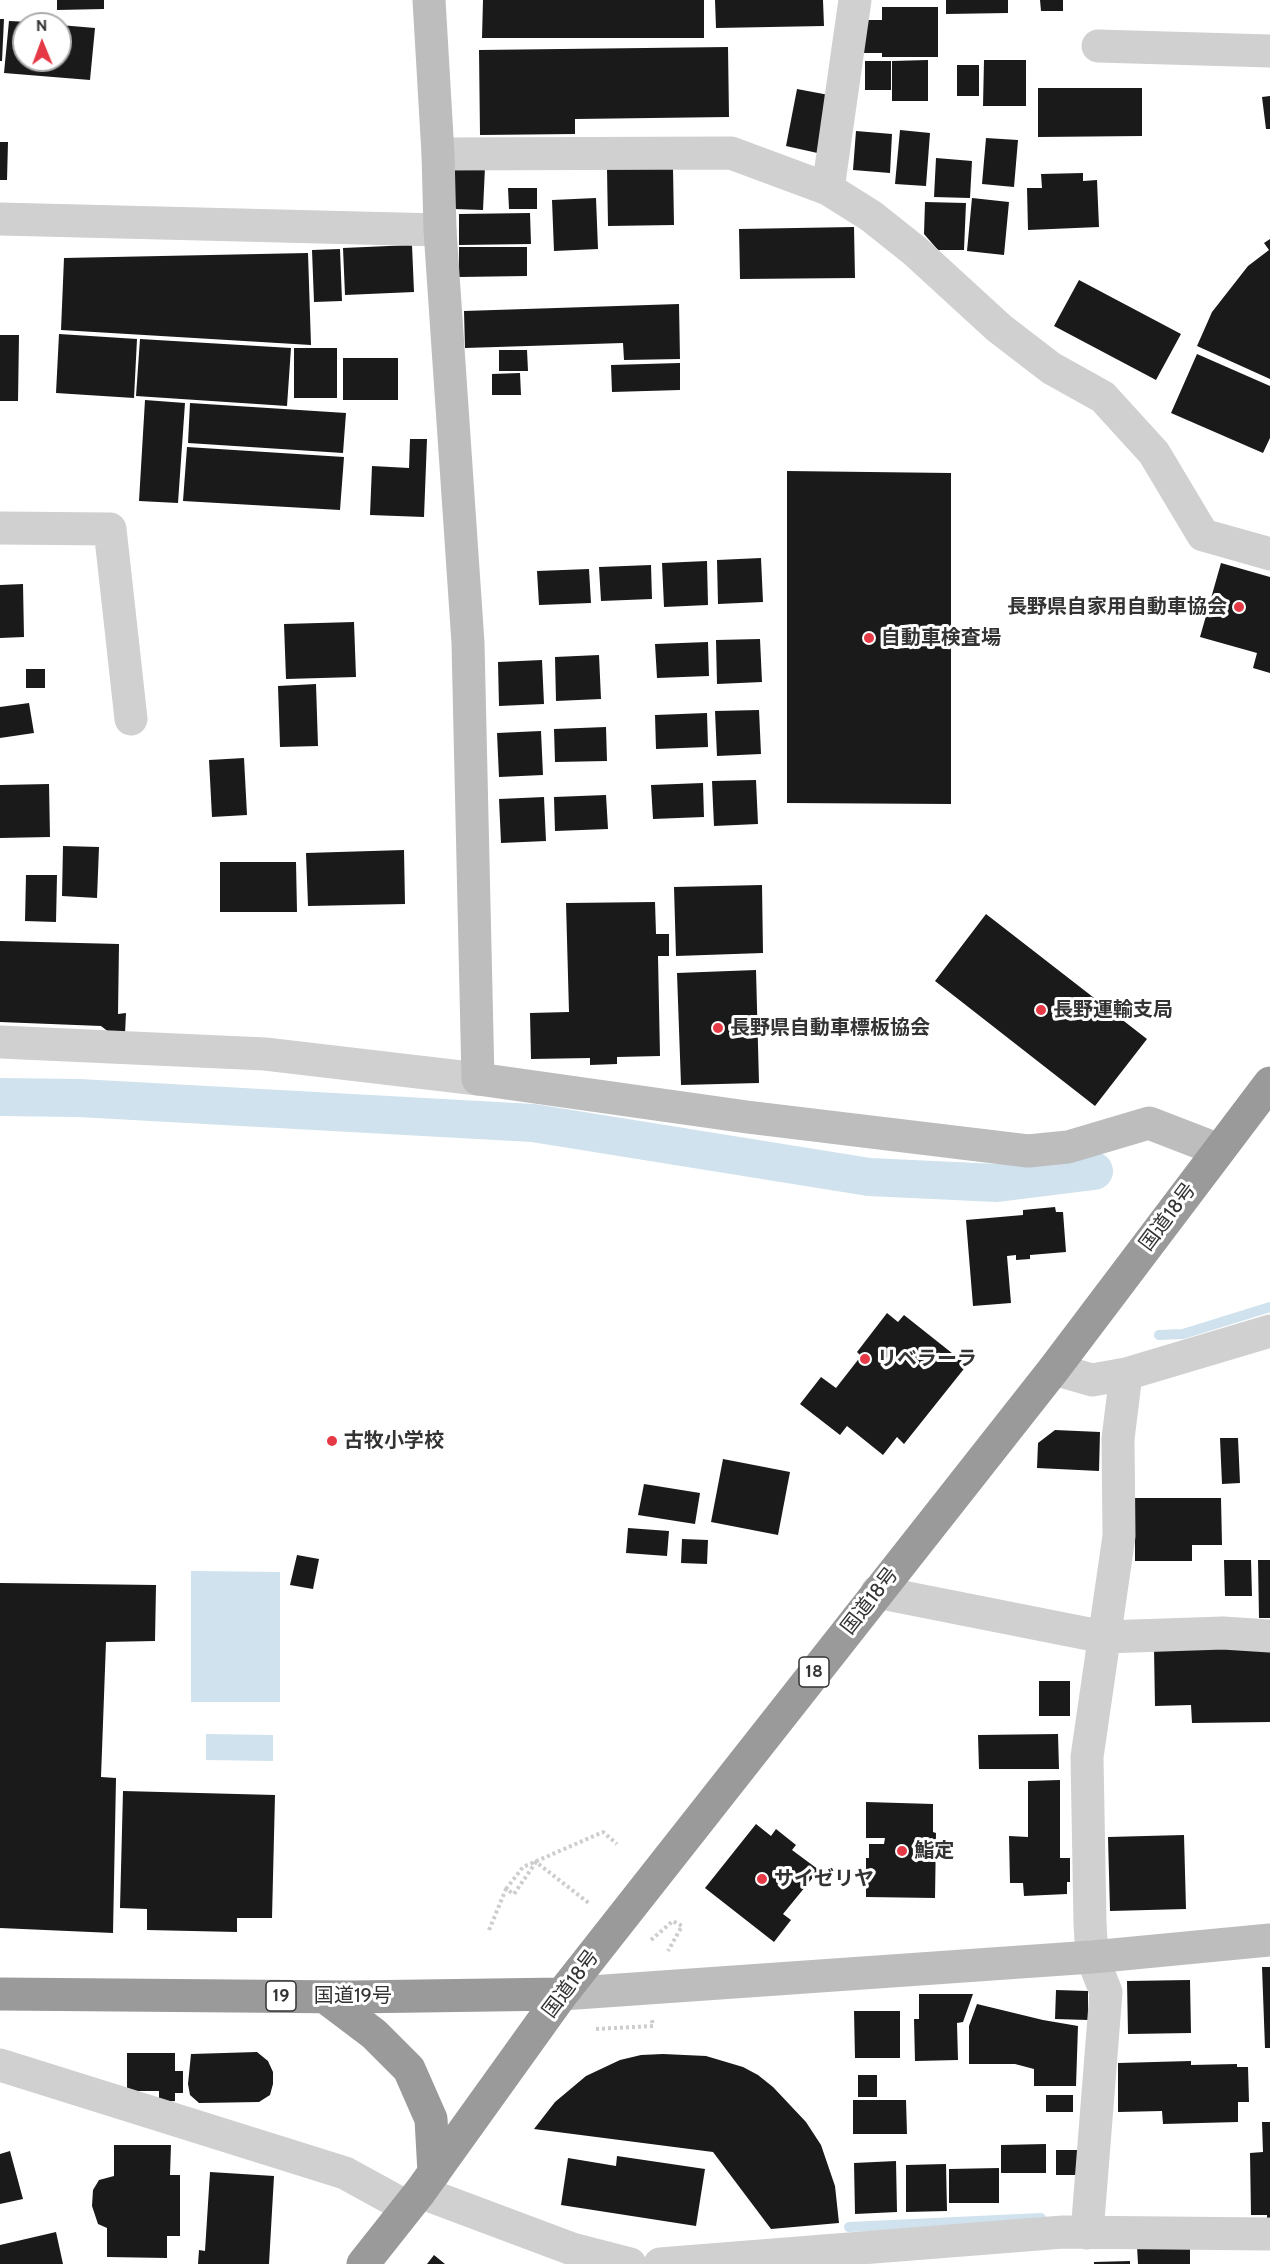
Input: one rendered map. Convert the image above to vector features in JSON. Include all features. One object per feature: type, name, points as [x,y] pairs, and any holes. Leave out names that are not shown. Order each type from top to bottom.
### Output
[{"type":"highway","name":"国道18号","points":[[363,2264],[420,2191],[562,1994],[1054,1369],[1270,1083]]},
{"type":"highway","name":"国道19号","points":[[0,1994],[325,1996],[562,1994]]},
{"type":"highway","points":[[325,1996],[374,2034],[409,2068],[431,2119],[420,2191]]},
{"type":"street","points":[[429,0],[440,230],[468,644],[478,1079]]},
{"type":"street","points":[[828,189],[855,0]]},
{"type":"street","points":[[1098,46],[1270,51]]},
{"type":"street","points":[[438,154],[731,153],[828,189],[871,216],[915,250],[999,328],[1052,368],[1103,397],[1154,453],[1203,535],[1270,554]]},
{"type":"street","points":[[0,219],[440,230]]},
{"type":"street","points":[[0,528],[110,529],[131,719]]},
{"type":"street","points":[[0,1042],[265,1054],[478,1079],[747,1117],[1028,1151],[1068,1147],[1149,1123],[1219,1150]]},
{"type":"street","points":[[1054,1369],[1092,1380],[1126,1374],[1270,1331]]},
{"type":"street","points":[[1087,2233],[1106,1992],[1092,1957],[1089,1923],[1087,1757],[1119,1536],[1119,1439],[1126,1374]]},
{"type":"street","points":[[877,1592],[1104,1637],[1223,1633],[1270,1636]]},
{"type":"street","points":[[562,1994],[1092,1957],[1270,1941]]},
{"type":"street","points":[[0,2065],[345,2173],[420,2191],[572,2249],[630,2264]]},
{"type":"street","points":[[660,2264],[702,2263],[1063,2232],[1270,2234]]},
{"type":"path","points":[[489,1930],[506,1889],[523,1867],[603,1832],[617,1844]]},
{"type":"path","points":[[506,1889],[514,1894],[537,1862]]},
{"type":"path","points":[[644,1947],[673,1921],[682,1926],[666,1955]]},
{"type":"path","points":[[596,2030],[653,2026]]},
{"type":"water","points":[[191,1571],[280,1572],[280,1702],[191,1702]]},
{"type":"water","points":[[206,1734],[273,1735],[273,1761],[206,1760]]},
{"type":"building","points":[[57,0],[104,0],[104,9],[57,10]]},
{"type":"building","points":[[483,0],[704,0],[704,38],[482,38]]},
{"type":"building","points":[[715,0],[823,0],[824,26],[716,28]]},
{"type":"building","points":[[946,0],[1008,0],[1008,13],[946,14]]},
{"type":"building","points":[[1040,0],[1063,0],[1063,11],[1041,11]]},
{"type":"building","points":[[882,7],[938,7],[938,57],[882,57],[882,53],[861,53],[861,20],[882,20]]},
{"type":"building","points":[[0,19],[4,19],[2,61],[0,61]]},
{"type":"building","points":[[9,21],[12,21],[12,72],[72,72],[72,26],[95,28],[90,80],[4,73]]},
{"type":"building","points":[[728,47],[729,117],[575,119],[575,134],[480,135],[479,50]]},
{"type":"building","points":[[928,60],[928,101],[892,101],[892,61]]},
{"type":"building","points":[[984,60],[1026,60],[1026,106],[983,106]]},
{"type":"building","points":[[865,61],[891,61],[891,90],[865,90]]},
{"type":"building","points":[[957,65],[979,65],[979,96],[957,96]]},
{"type":"building","points":[[1038,88],[1142,88],[1142,136],[1038,137]]},
{"type":"building","points":[[797,89],[834,96],[822,154],[786,146]]},
{"type":"building","points":[[1270,96],[1270,129],[1266,129],[1262,97]]},
{"type":"building","points":[[900,130],[930,133],[926,186],[895,184]]},
{"type":"building","points":[[856,131],[892,134],[890,173],[853,170]]},
{"type":"building","points":[[986,138],[1018,140],[1014,187],[982,184]]},
{"type":"building","points":[[0,142],[8,142],[7,180],[0,180]]},
{"type":"building","points":[[936,158],[972,161],[970,198],[934,197]]},
{"type":"building","points":[[455,166],[485,167],[483,210],[454,209]]},
{"type":"building","points":[[673,168],[674,225],[608,226],[607,169]]},
{"type":"building","points":[[1083,173],[1083,181],[1097,180],[1099,227],[1028,230],[1027,188],[1042,188],[1041,174]]},
{"type":"building","points":[[508,188],[537,188],[537,209],[509,209]]},
{"type":"building","points":[[596,198],[598,249],[554,251],[552,200]]},
{"type":"building","points":[[972,198],[1009,202],[1004,255],[967,251]]},
{"type":"building","points":[[925,202],[966,203],[964,250],[938,250],[924,234]]},
{"type":"building","points":[[530,213],[531,244],[459,245],[459,214]]},
{"type":"building","points":[[854,227],[855,278],[740,279],[739,229]]},
{"type":"building","points":[[1270,239],[1270,379],[1197,346],[1212,312],[1248,266],[1269,250],[1264,243]]},
{"type":"building","points":[[412,245],[414,292],[345,295],[343,248]]},
{"type":"building","points":[[459,247],[527,247],[527,276],[459,277]]},
{"type":"building","points":[[340,249],[342,301],[314,302],[312,250]]},
{"type":"building","points":[[308,253],[311,345],[61,330],[64,258]]},
{"type":"building","points":[[1079,280],[1181,334],[1156,380],[1054,326]]},
{"type":"building","points":[[679,304],[680,359],[624,360],[623,343],[465,348],[464,311]]},
{"type":"building","points":[[59,334],[137,339],[134,398],[56,393]]},
{"type":"building","points":[[0,335],[19,335],[18,401],[0,401]]},
{"type":"building","points":[[140,339],[291,348],[287,406],[136,396]]},
{"type":"building","points":[[294,348],[337,348],[337,398],[294,398]]},
{"type":"building","points":[[499,350],[527,350],[528,371],[499,371]]},
{"type":"building","points":[[1197,354],[1270,386],[1270,438],[1263,453],[1171,413]]},
{"type":"building","points":[[343,358],[398,358],[398,400],[343,400]]},
{"type":"building","points":[[680,363],[680,390],[612,392],[611,365]]},
{"type":"building","points":[[520,373],[521,395],[492,395],[492,374]]},
{"type":"building","points":[[145,400],[185,403],[178,503],[139,501]]},
{"type":"building","points":[[190,403],[346,413],[343,453],[188,443]]},
{"type":"building","points":[[410,439],[427,439],[424,517],[370,515],[372,466],[409,468]]},
{"type":"building","points":[[187,447],[344,457],[340,510],[183,501]]},
{"type":"building","name":"自動車検査場","points":[[787,471],[951,473],[951,804],[787,803]]},
{"type":"building","points":[[761,558],[763,602],[718,604],[717,560]]},
{"type":"building","points":[[707,561],[708,605],[664,607],[662,563]]},
{"type":"building","name":"長野県自家用自動車協会","points":[[1221,563],[1270,577],[1270,673],[1253,668],[1257,653],[1200,637]]},
{"type":"building","points":[[651,565],[652,599],[601,601],[599,567]]},
{"type":"building","points":[[589,569],[591,603],[539,605],[537,571]]},
{"type":"building","points":[[23,584],[24,637],[0,638],[0,585]]},
{"type":"building","points":[[354,622],[356,677],[286,679],[284,624]]},
{"type":"building","points":[[760,639],[762,682],[717,684],[716,640]]},
{"type":"building","points":[[708,642],[709,676],[657,678],[655,644]]},
{"type":"building","points":[[599,655],[601,699],[556,701],[555,657]]},
{"type":"building","points":[[542,660],[544,704],[499,706],[498,662]]},
{"type":"building","points":[[26,669],[45,669],[45,688],[26,688]]},
{"type":"building","points":[[316,684],[318,746],[280,747],[278,686]]},
{"type":"building","points":[[29,703],[34,733],[0,738],[0,707]]},
{"type":"building","points":[[759,710],[761,754],[717,756],[715,711]]},
{"type":"building","points":[[707,713],[708,747],[656,749],[655,715]]},
{"type":"building","points":[[606,727],[607,761],[555,762],[554,729]]},
{"type":"building","points":[[541,731],[543,775],[499,777],[497,733]]},
{"type":"building","points":[[244,758],[247,815],[212,817],[209,760]]},
{"type":"building","points":[[756,780],[758,824],[714,826],[712,781]]},
{"type":"building","points":[[703,783],[704,817],[653,819],[651,785]]},
{"type":"building","points":[[49,784],[50,837],[0,838],[0,785]]},
{"type":"building","points":[[606,795],[608,829],[555,831],[554,797]]},
{"type":"building","points":[[544,797],[546,841],[501,843],[499,799]]},
{"type":"building","points":[[63,846],[99,847],[97,898],[62,896]]},
{"type":"building","points":[[404,850],[405,904],[308,906],[306,853]]},
{"type":"building","points":[[220,862],[296,862],[297,912],[220,912]]},
{"type":"building","points":[[26,875],[57,875],[56,922],[25,921]]},
{"type":"building","points":[[762,885],[763,953],[676,956],[674,887]]},
{"type":"building","points":[[655,902],[656,934],[669,934],[669,956],[658,956],[660,1056],[617,1057],[617,1064],[590,1065],[590,1058],[531,1059],[530,1013],[569,1012],[566,903]]},
{"type":"building","name":"長野運輸支局","points":[[986,914],[1147,1039],[1095,1106],[935,981]]},
{"type":"building","points":[[0,941],[119,944],[118,1014],[126,1013],[125,1034],[110,1033],[101,1026],[0,1022]]},
{"type":"building","name":"長野県自動車標板協会","points":[[756,970],[759,1083],[681,1085],[677,973]]},
{"type":"building","points":[[1055,1207],[1056,1212],[1063,1212],[1066,1252],[1030,1255],[1030,1259],[1016,1260],[1016,1255],[1007,1256],[1011,1303],[973,1306],[966,1220],[1023,1215],[1023,1210]]},
{"type":"building","points":[[887,1313],[898,1322],[904,1315],[967,1365],[904,1444],[897,1437],[883,1455],[847,1426],[840,1435],[800,1404],[821,1377],[836,1388],[861,1356],[857,1352]]},
{"type":"building","points":[[1055,1430],[1100,1432],[1099,1471],[1037,1468],[1038,1443]]},
{"type":"building","points":[[1220,1438],[1238,1438],[1240,1483],[1222,1484]]},
{"type":"building","points":[[723,1459],[790,1472],[778,1535],[711,1522]]},
{"type":"building","points":[[644,1484],[700,1493],[695,1524],[638,1515]]},
{"type":"building","points":[[1135,1498],[1221,1498],[1222,1545],[1192,1545],[1192,1561],[1135,1561]]},
{"type":"building","points":[[628,1528],[669,1531],[667,1556],[626,1553]]},
{"type":"building","points":[[682,1539],[708,1540],[707,1564],[681,1563]]},
{"type":"building","points":[[297,1555],[319,1559],[313,1589],[290,1585]]},
{"type":"building","points":[[1224,1560],[1251,1560],[1252,1596],[1225,1596]]},
{"type":"building","points":[[1258,1560],[1270,1560],[1270,1618],[1259,1618]]},
{"type":"building","points":[[0,1583],[156,1585],[155,1641],[106,1642],[101,1777],[116,1778],[113,1933],[0,1928]]},
{"type":"building","points":[[1270,1648],[1270,1722],[1192,1723],[1191,1705],[1155,1706],[1154,1649]]},
{"type":"building","points":[[1039,1681],[1070,1681],[1070,1716],[1039,1716]]},
{"type":"building","points":[[1058,1734],[1059,1769],[979,1769],[978,1735]]},
{"type":"building","points":[[1060,1780],[1060,1858],[1070,1858],[1070,1882],[1067,1882],[1067,1894],[1024,1896],[1023,1883],[1010,1883],[1009,1836],[1028,1837],[1028,1781]]},
{"type":"building","points":[[123,1791],[275,1795],[272,1918],[237,1918],[237,1932],[147,1930],[147,1909],[120,1908]]},
{"type":"building","name":"鮨定","points":[[866,1802],[933,1804],[933,1832],[936,1833],[935,1898],[866,1897],[866,1858],[869,1858],[869,1844],[884,1844],[885,1838],[866,1838]]},
{"type":"building","name":"サイゼリヤ","points":[[756,1824],[771,1836],[776,1829],[796,1845],[792,1850],[819,1870],[783,1914],[791,1920],[774,1942],[705,1888]]},
{"type":"building","points":[[1184,1835],[1186,1909],[1110,1911],[1108,1837]]},
{"type":"building","points":[[1262,1967],[1270,1967],[1270,2048],[1265,2048]]},
{"type":"building","points":[[1190,1980],[1191,2033],[1128,2034],[1127,1981]]},
{"type":"building","points":[[1056,1990],[1088,1991],[1088,2020],[1055,2019]]},
{"type":"building","points":[[919,1994],[973,1994],[963,2022],[957,2023],[958,2060],[915,2061],[914,2019],[919,2019]]},
{"type":"building","points":[[977,2004],[1078,2026],[1076,2086],[1034,2086],[1034,2069],[1015,2064],[969,2064],[969,2026]]},
{"type":"building","points":[[854,2011],[900,2011],[900,2058],[855,2058]]},
{"type":"building","points":[[257,2052],[268,2061],[273,2072],[270,2095],[259,2102],[199,2103],[190,2095],[188,2084],[191,2054]]},
{"type":"building","points":[[127,2053],[175,2053],[175,2071],[183,2071],[183,2093],[175,2093],[175,2101],[159,2102],[159,2091],[127,2091]]},
{"type":"building","points":[[641,2055],[706,2056],[743,2067],[773,2087],[806,2122],[821,2145],[835,2186],[839,2223],[771,2229],[713,2152],[534,2129],[555,2102],[586,2076],[620,2060]]},
{"type":"building","points":[[1191,2061],[1191,2065],[1237,2064],[1237,2067],[1248,2067],[1249,2102],[1238,2102],[1238,2122],[1163,2124],[1162,2111],[1118,2112],[1118,2063]]},
{"type":"building","points":[[858,2075],[877,2075],[877,2097],[858,2097]]},
{"type":"building","points":[[1046,2095],[1073,2095],[1073,2112],[1046,2112]]},
{"type":"building","points":[[853,2100],[906,2100],[907,2134],[853,2134]]},
{"type":"building","points":[[1262,2122],[1270,2122],[1270,2219],[1267,2219],[1267,2215],[1251,2215],[1250,2153],[1263,2152]]},
{"type":"building","points":[[1046,2144],[1046,2173],[1001,2173],[1001,2145]]},
{"type":"building","points":[[114,2145],[171,2145],[170,2175],[180,2175],[180,2236],[167,2236],[167,2258],[107,2257],[107,2228],[98,2224],[92,2206],[93,2190],[99,2180],[114,2176]]},
{"type":"building","points":[[1056,2150],[1077,2150],[1078,2175],[1056,2175]]},
{"type":"building","points":[[10,2151],[23,2199],[0,2204],[0,2154]]},
{"type":"building","points":[[617,2156],[705,2169],[696,2226],[561,2205],[568,2158],[616,2166]]},
{"type":"building","points":[[896,2161],[897,2212],[855,2214],[854,2163]]},
{"type":"building","points":[[946,2164],[947,2211],[906,2212],[906,2165]]},
{"type":"building","points":[[999,2168],[999,2203],[949,2203],[949,2169]]},
{"type":"building","points":[[210,2172],[274,2176],[269,2264],[198,2264],[199,2250],[205,2251]]},
{"type":"building","points":[[56,2232],[63,2264],[0,2264],[0,2245]]},
{"type":"building","points":[[1190,2245],[1190,2264],[1138,2264],[1137,2246]]},
{"type":"building","points":[[434,2255],[445,2264],[427,2264]]},
{"type":"building","points":[[1130,2261],[1130,2264],[1094,2264],[1094,2262]]},
{"type":"waterway","points":[[0,1097],[79,1098],[533,1123],[869,1177],[997,1183],[1094,1171]]},
{"type":"waterway","points":[[1159,1335],[1183,1334],[1270,1307]]},
{"type":"waterway","points":[[849,2227],[1041,2218]]},
{"type":"place","name":"長野県自家用自動車協会","points":[[1239,607]]},
{"type":"place","name":"自動車検査場","points":[[869,638]]},
{"type":"place","name":"長野運輸支局","points":[[1041,1010]]},
{"type":"place","name":"長野県自動車標板協会","points":[[718,1028]]},
{"type":"place","name":"リベラーラ","points":[[865,1359]]},
{"type":"place","name":"古牧小学校","points":[[332,1441]]},
{"type":"place","name":"鮨定","points":[[902,1851]]},
{"type":"place","name":"サイゼリヤ","points":[[762,1879]]}]
